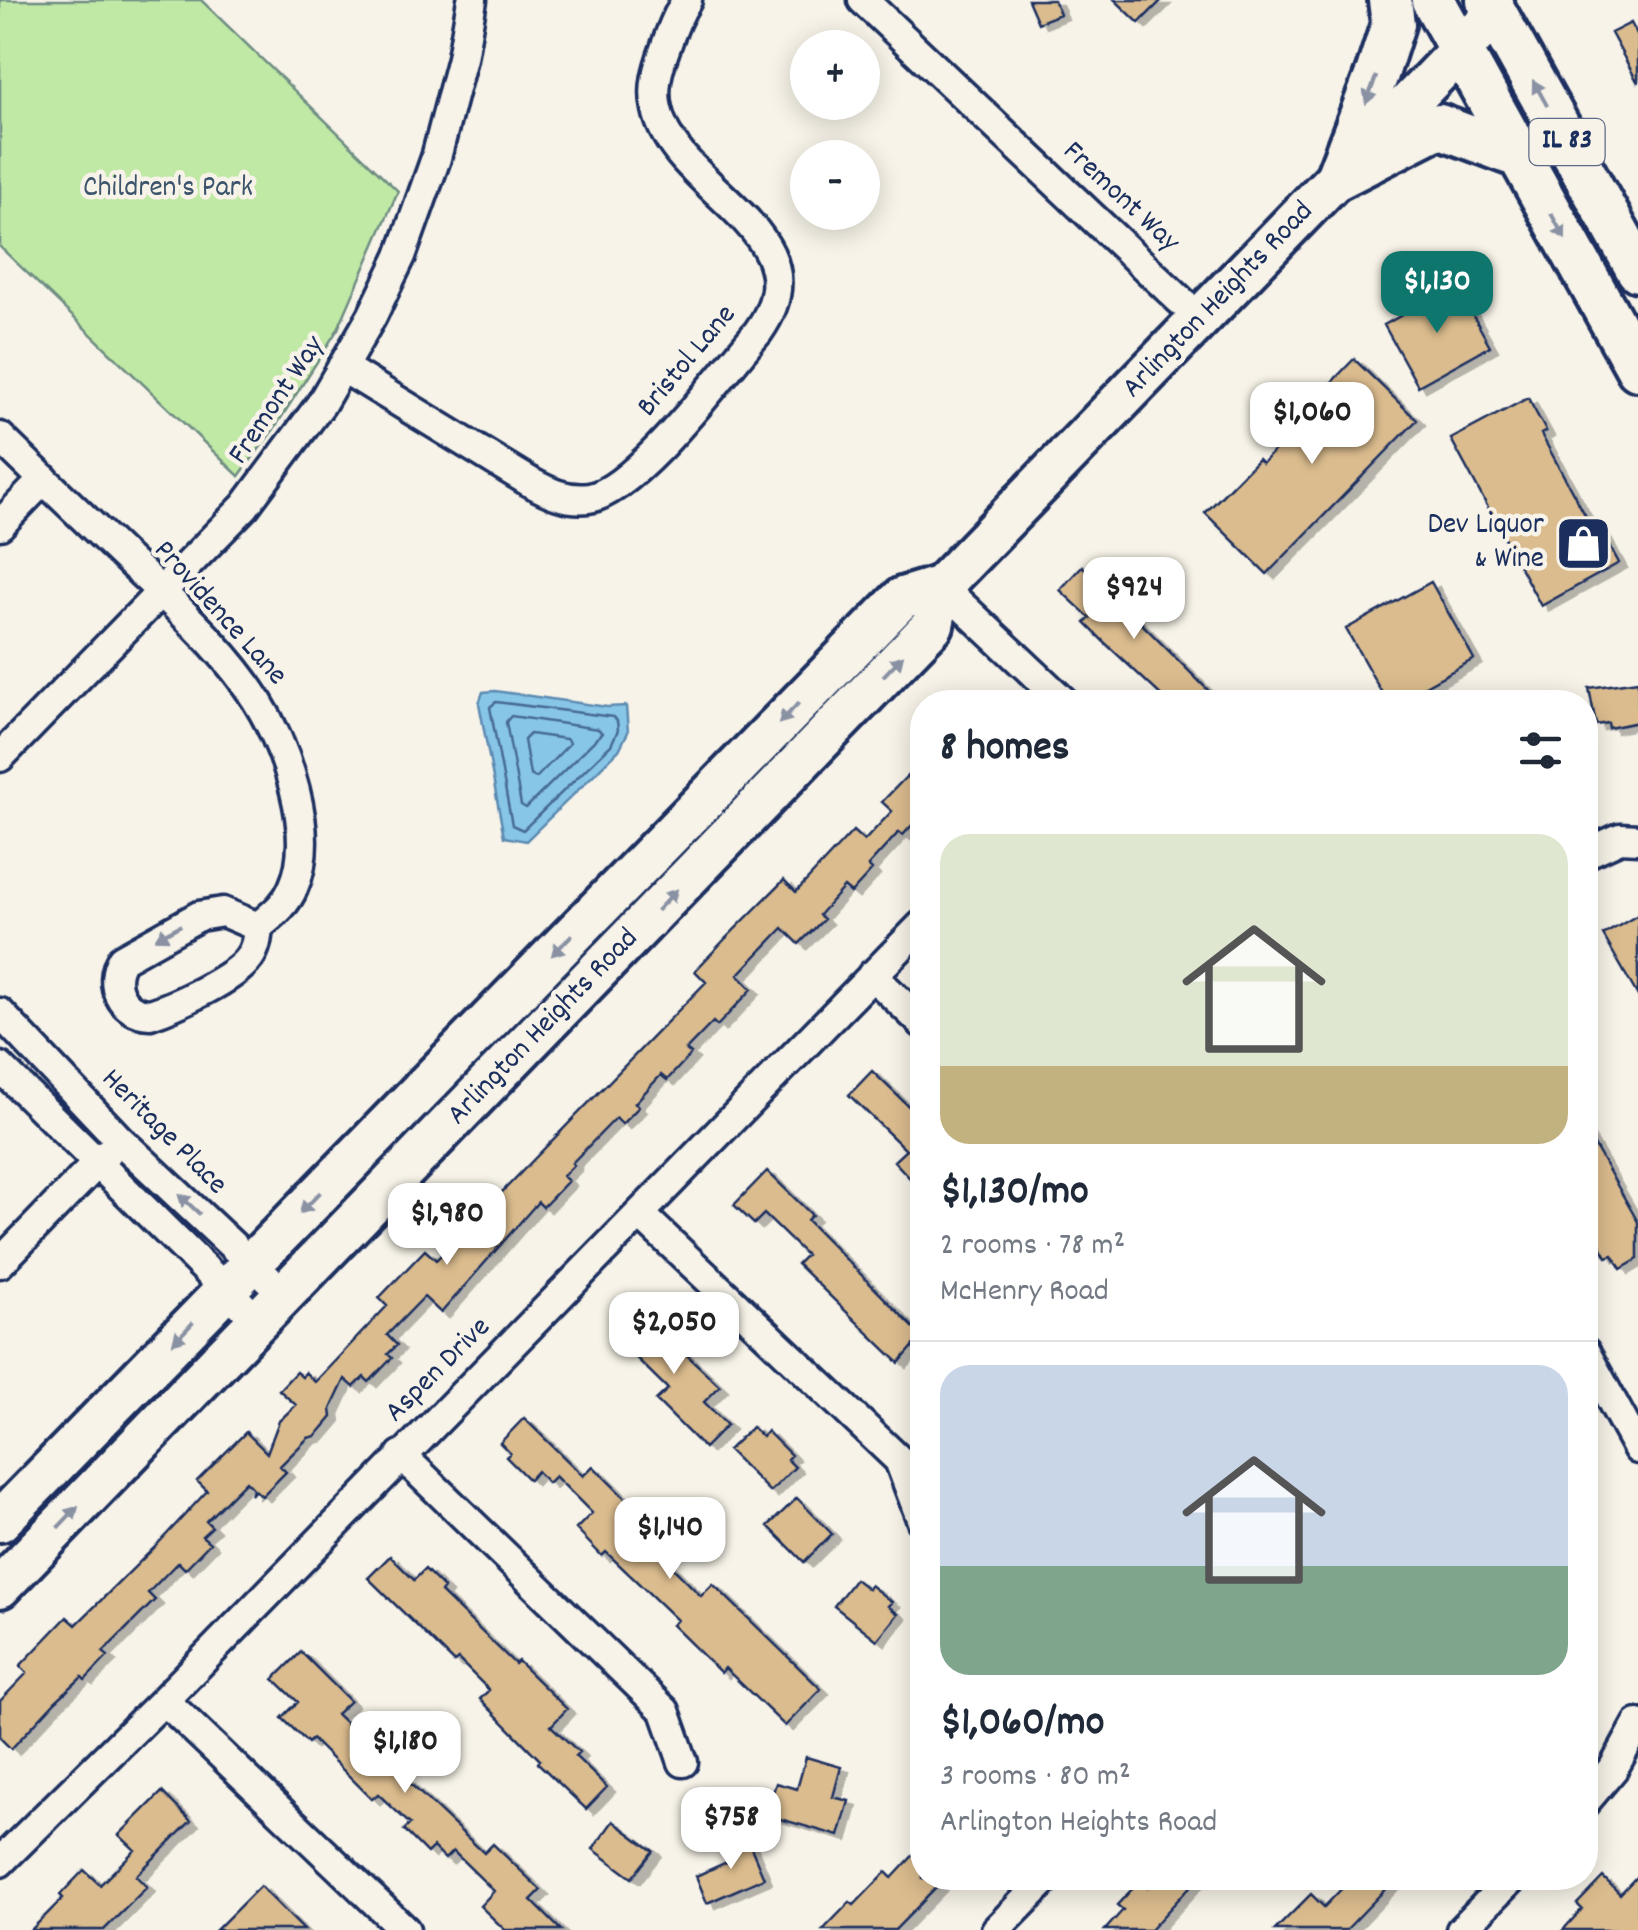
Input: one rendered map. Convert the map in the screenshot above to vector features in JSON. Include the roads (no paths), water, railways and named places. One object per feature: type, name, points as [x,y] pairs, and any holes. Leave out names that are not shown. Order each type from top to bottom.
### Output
[{"type":"main road","points":[[1336,178],[1377,74],[1392,24],[1390,0]]},
{"type":"main road","name":"IL 83","points":[[1433,0],[1638,369]]},
{"type":"main road","name":"Arlington Heights Road","points":[[0,1521],[902,598],[941,586],[1201,320],[1459,50],[1497,5]]},
{"type":"main road","name":"IL 83","points":[[1497,5],[1638,270]]},
{"type":"main road","points":[[1336,178],[1439,126],[1519,156]]},
{"type":"main road","name":"Arlington Heights Road","points":[[0,1587],[932,625],[941,586]]},
{"type":"street","name":"Fremont Way","points":[[0,757],[245,506],[321,404],[401,256],[436,158],[462,58],[472,0]]},
{"type":"street","name":"Bristol Lane","points":[[342,367],[530,482],[558,495],[599,496],[637,472],[758,332],[772,308],[776,289],[776,270],[765,244],[680,153],[665,132],[656,107],[656,72],[678,13],[688,0]]},
{"type":"street","name":"Fremont Way","points":[[864,0],[1201,320]]},
{"type":"street","name":"Providence Lane","points":[[0,437],[162,592],[254,696],[280,744],[294,788],[300,845],[296,884],[279,910],[258,927],[254,950],[243,965],[150,1014],[136,1012],[118,995],[116,977],[122,958],[199,916],[223,912],[258,927]]},
{"type":"street","points":[[0,526],[44,479]]},
{"type":"street","points":[[941,586],[1051,690]]},
{"type":"street","points":[[1598,848],[1620,838],[1638,840]]},
{"type":"street","name":"Aspen Drive","points":[[0,1862],[164,1700],[910,936]]},
{"type":"street","points":[[872,975],[910,1011]]},
{"type":"street","name":"Heritage Place","points":[[0,1013],[272,1309]]},
{"type":"street","name":"Heritage Place","points":[[0,1068],[96,1163],[238,1276]]},
{"type":"street","points":[[0,1263],[120,1140]]},
{"type":"street","points":[[640,1214],[899,1460],[910,1489]]},
{"type":"street","points":[[1598,1376],[1638,1448]]},
{"type":"street","points":[[401,1456],[665,1711],[683,1762]]},
{"type":"street","points":[[164,1700],[401,1929]]},
{"type":"street","points":[[1598,1787],[1613,1769],[1638,1724]]},
{"type":"street","points":[[996,1930],[1035,1890]]},
{"type":"street","points":[[1460,1930],[1500,1890]]},
{"type":"water","points":[[483,692],[607,707],[626,706],[628,732],[619,750],[526,841],[504,837],[479,703]]},
{"type":"place","name":"Dev Liquor & Wine","points":[[1583,543]]},
{"type":"park label","name":"Children's Park","points":[[168,189]]}]
